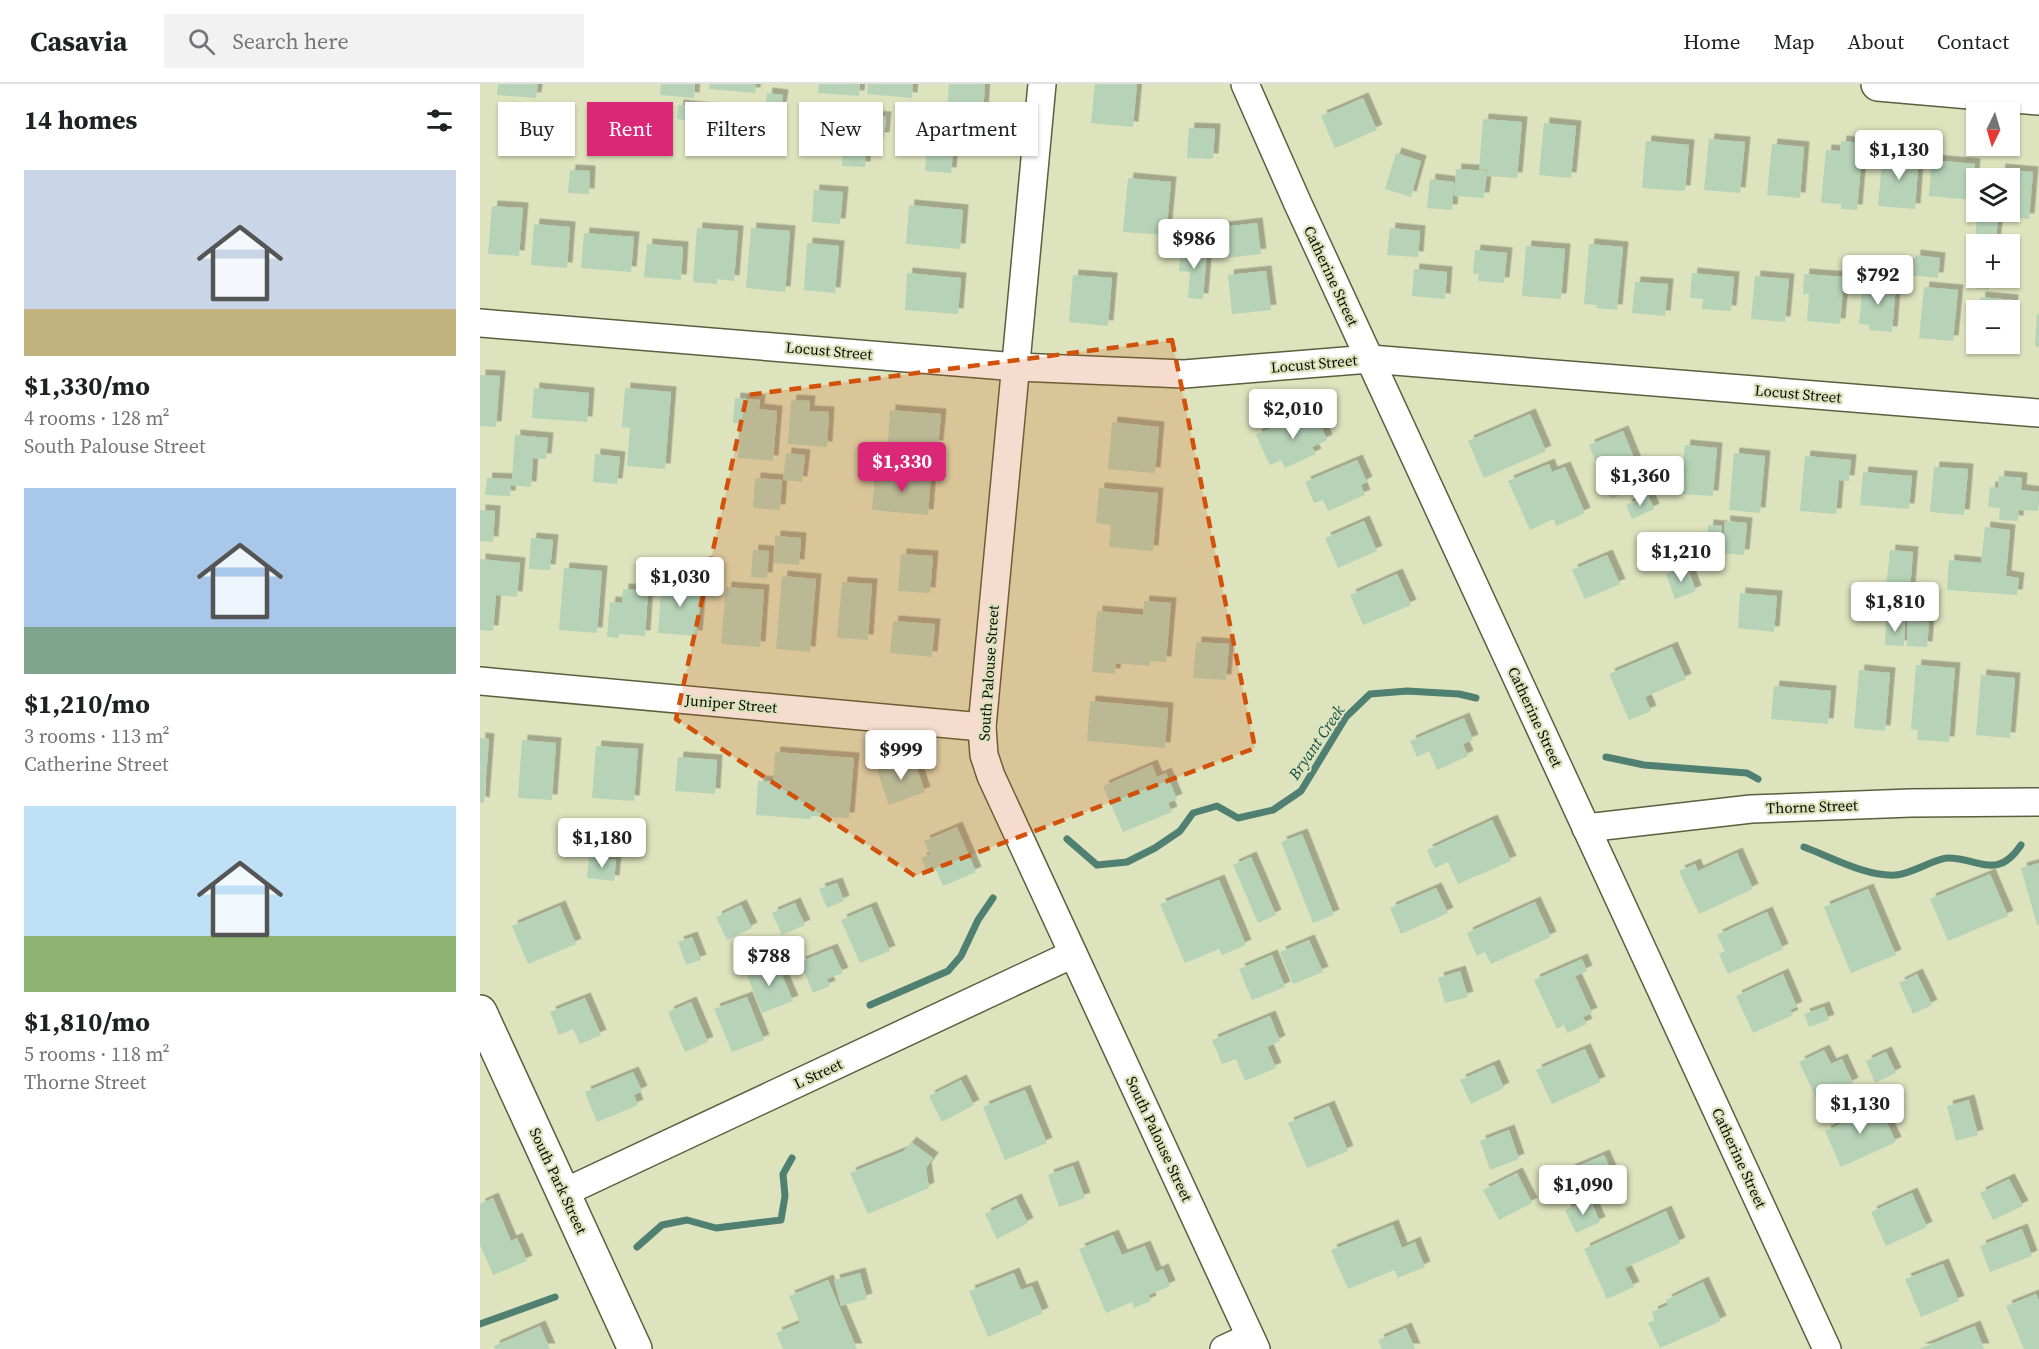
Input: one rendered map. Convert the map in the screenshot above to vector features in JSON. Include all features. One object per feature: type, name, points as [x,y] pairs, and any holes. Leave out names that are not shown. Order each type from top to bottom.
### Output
[{"type":"main road","points":[[1878,84],[2039,98]]},
{"type":"main road","name":"South Park Street","points":[[480,1012],[635,1349]]},
{"type":"street","name":"South Palouse Street","points":[[1042,84],[982,728],[984,755],[991,776],[1253,1343]]},
{"type":"street","name":"Catherine Street","points":[[1245,84],[1827,1349]]},
{"type":"street","name":"Locust Street","points":[[480,323],[1017,367],[1184,374],[1370,359],[2039,413]]},
{"type":"street","name":"Juniper Street","points":[[480,681],[982,728]]},
{"type":"street","name":"Thorne Street","points":[[1586,828],[1751,809],[1911,803],[2039,802]]},
{"type":"street","name":"L Street","points":[[563,1193],[1073,954]]},
{"type":"street","points":[[1224,1349],[1253,1343]]},
{"type":"highlighted area","points":[[1172,340],[1255,748],[915,876],[676,719],[747,395]]},
{"type":"building","points":[[498,84],[538,84],[536,98],[497,95]]},
{"type":"building","points":[[661,84],[695,84],[694,98],[660,95]]},
{"type":"building","points":[[710,84],[756,84],[755,93],[709,89]]},
{"type":"building","points":[[819,84],[860,84],[859,96],[818,93]]},
{"type":"building","points":[[868,84],[913,84],[912,98],[867,94]]},
{"type":"building","points":[[949,84],[985,84],[984,102],[948,102]]},
{"type":"building","points":[[1095,84],[1137,84],[1133,127],[1091,123]]},
{"type":"building","points":[[767,93],[783,95],[782,102],[766,102]]},
{"type":"building","points":[[1363,98],[1377,130],[1335,148],[1321,116]]},
{"type":"building","points":[[678,105],[685,106],[685,120],[677,119]]},
{"type":"building","points":[[883,117],[886,117],[883,138]]},
{"type":"building","points":[[1483,119],[1522,122],[1517,178],[1487,176],[1488,170],[1479,169]]},
{"type":"building","points":[[1544,123],[1576,126],[1571,178],[1539,175]]},
{"type":"building","points":[[1189,128],[1215,129],[1213,159],[1187,158]]},
{"type":"building","points":[[1709,139],[1745,142],[1740,193],[1704,190]]},
{"type":"building","points":[[1646,141],[1689,145],[1685,191],[1642,188]]},
{"type":"building","points":[[1841,141],[1863,143],[1857,210],[1841,209],[1841,204],[1821,203],[1826,150],[1840,151]]},
{"type":"building","points":[[1772,144],[1804,147],[1800,198],[1767,195]]},
{"type":"building","points":[[1883,152],[1919,155],[1915,209],[1878,206]]},
{"type":"building","points":[[1396,153],[1421,161],[1411,197],[1385,189]]},
{"type":"building","points":[[842,156],[866,156],[865,167],[842,166]]},
{"type":"building","points":[[926,156],[953,156],[951,173],[925,171]]},
{"type":"building","points":[[1932,160],[1975,164],[1975,168],[1966,168],[1966,199],[1929,196]]},
{"type":"building","points":[[1456,169],[1487,171],[1484,198],[1454,196]]},
{"type":"building","points":[[570,170],[590,171],[589,194],[568,193]]},
{"type":"building","points":[[2020,171],[2033,172],[2029,219],[2020,218]]},
{"type":"building","points":[[1128,178],[1171,182],[1166,235],[1123,232]]},
{"type":"building","points":[[1430,179],[1454,182],[1452,210],[1427,208]]},
{"type":"building","points":[[814,190],[843,192],[840,224],[812,222]]},
{"type":"building","points":[[909,205],[963,210],[960,249],[906,244]]},
{"type":"building","points":[[492,206],[523,208],[519,256],[488,254]]},
{"type":"building","points":[[1977,222],[1998,222],[1996,234],[1975,234]]},
{"type":"building","points":[[1257,223],[1261,254],[1226,258],[1223,227]]},
{"type":"building","points":[[534,224],[570,227],[567,268],[531,265]]},
{"type":"building","points":[[697,228],[738,231],[734,281],[717,279],[717,284],[693,282]]},
{"type":"building","points":[[751,228],[790,231],[785,292],[746,288]]},
{"type":"building","points":[[1390,228],[1420,231],[1418,257],[1387,255]]},
{"type":"building","points":[[584,233],[634,237],[631,272],[581,268]]},
{"type":"building","points":[[807,243],[839,246],[835,293],[804,290]]},
{"type":"building","points":[[647,244],[683,247],[681,280],[644,277]]},
{"type":"building","points":[[1589,244],[1623,247],[1617,310],[1584,304]]},
{"type":"building","points":[[1526,246],[1565,249],[1561,299],[1522,296]]},
{"type":"building","points":[[1181,248],[1207,250],[1203,299],[1188,298],[1190,272],[1179,271]]},
{"type":"building","points":[[1475,250],[1507,253],[1504,283],[1478,281],[1479,274],[1473,273]]},
{"type":"building","points":[[1915,255],[1940,258],[1938,278],[1900,274],[1901,263],[1914,265]]},
{"type":"building","points":[[1414,269],[1447,272],[1445,299],[1412,296]]},
{"type":"building","points":[[1266,271],[1271,310],[1232,314],[1228,275]]},
{"type":"building","points":[[907,273],[961,278],[958,314],[905,310]]},
{"type":"building","points":[[1692,273],[1734,277],[1731,311],[1702,309],[1703,299],[1690,298]]},
{"type":"building","points":[[1804,274],[1844,277],[1840,324],[1807,321],[1809,294],[1803,294]]},
{"type":"building","points":[[1073,275],[1112,278],[1108,326],[1069,322]]},
{"type":"building","points":[[1755,276],[1789,279],[1785,322],[1751,319]]},
{"type":"building","points":[[1635,282],[1668,284],[1665,316],[1632,313]]},
{"type":"building","points":[[1863,282],[1896,285],[1892,332],[1869,330],[1869,325],[1859,324]]},
{"type":"building","points":[[1924,287],[1958,290],[1953,341],[1919,338]]},
{"type":"building","points":[[1980,297],[2013,300],[1980,300]]},
{"type":"building","points":[[2037,314],[2039,314],[2039,347],[2035,346]]},
{"type":"building","points":[[480,375],[500,376],[496,427],[480,426]]},
{"type":"building","points":[[534,388],[589,393],[587,422],[532,418]]},
{"type":"building","points":[[625,388],[671,392],[665,469],[627,466],[630,428],[622,427]]},
{"type":"building","points":[[735,398],[760,400],[759,409],[777,411],[773,461],[738,458],[740,423],[733,423]]},
{"type":"building","points":[[791,400],[810,401],[809,411],[829,412],[827,447],[788,444]]},
{"type":"building","points":[[1314,409],[1327,440],[1312,447],[1316,454],[1285,468],[1281,460],[1270,465],[1256,435]]},
{"type":"building","points":[[890,410],[941,414],[938,446],[888,442]]},
{"type":"building","points":[[1530,414],[1546,451],[1484,478],[1468,441]]},
{"type":"building","points":[[1112,422],[1159,427],[1155,473],[1108,469]]},
{"type":"building","points":[[1623,431],[1645,485],[1611,499],[1589,445]]},
{"type":"building","points":[[515,435],[548,438],[546,459],[533,458],[531,487],[511,485],[510,496],[485,495],[487,478],[512,479]]},
{"type":"building","points":[[1685,445],[1717,448],[1713,496],[1680,494]]},
{"type":"building","points":[[786,453],[805,455],[802,482],[783,480]]},
{"type":"building","points":[[1734,453],[1765,456],[1760,513],[1729,510]]},
{"type":"building","points":[[595,454],[620,457],[617,484],[593,482]]},
{"type":"building","points":[[1805,456],[1851,460],[1849,481],[1839,480],[1836,514],[1800,511]]},
{"type":"building","points":[[1357,460],[1367,482],[1361,485],[1365,495],[1328,511],[1323,500],[1314,503],[1305,482]]},
{"type":"building","points":[[1549,464],[1552,472],[1565,467],[1585,513],[1556,526],[1554,519],[1530,530],[1508,481]]},
{"type":"building","points":[[1934,467],[1968,469],[1964,515],[1930,512]]},
{"type":"building","points":[[875,472],[931,476],[928,515],[872,510]]},
{"type":"building","points":[[1863,472],[1912,476],[1909,509],[1860,505]]},
{"type":"building","points":[[1999,476],[2022,478],[2021,490],[2039,492],[2038,511],[2019,510],[2018,521],[1999,520],[2000,508],[1988,507],[1990,487],[1998,488]]},
{"type":"building","points":[[755,478],[782,480],[780,510],[753,508]]},
{"type":"building","points":[[1099,488],[1158,493],[1153,551],[1109,547],[1111,525],[1096,523]]},
{"type":"building","points":[[1648,495],[1654,509],[1632,519],[1626,505]]},
{"type":"building","points":[[480,510],[495,511],[493,542],[480,541]]},
{"type":"building","points":[[1364,521],[1377,551],[1338,568],[1325,538]]},
{"type":"building","points":[[1725,521],[1747,523],[1744,555],[1722,553]]},
{"type":"building","points":[[1708,525],[1722,526],[1721,548],[1706,548]]},
{"type":"building","points":[[1985,527],[2010,530],[2006,576],[2019,578],[2017,595],[1947,590],[1949,560],[1981,563]]},
{"type":"building","points":[[775,536],[801,538],[799,565],[774,563]]},
{"type":"building","points":[[531,538],[553,540],[550,570],[529,569]]},
{"type":"building","points":[[753,550],[769,551],[767,578],[751,577]]},
{"type":"building","points":[[1890,550],[1913,552],[1910,589],[1886,587]]},
{"type":"building","points":[[901,554],[933,556],[930,593],[898,591]]},
{"type":"building","points":[[1607,555],[1620,584],[1585,599],[1572,570]]},
{"type":"building","points":[[480,559],[520,563],[517,597],[496,595],[493,631],[480,630]]},
{"type":"building","points":[[1687,567],[1696,591],[1675,599],[1666,574]]},
{"type":"building","points":[[564,568],[602,571],[597,633],[559,630]]},
{"type":"building","points":[[1397,574],[1411,605],[1363,625],[1350,595]]},
{"type":"building","points":[[782,576],[816,579],[810,652],[776,649]]},
{"type":"building","points":[[662,580],[702,583],[697,636],[658,633]]},
{"type":"building","points":[[842,582],[872,584],[868,640],[837,638]]},
{"type":"building","points":[[726,587],[764,590],[760,647],[721,644]]},
{"type":"building","points":[[623,589],[648,591],[645,636],[619,634],[619,638],[607,637],[610,602],[622,603]]},
{"type":"building","points":[[1740,593],[1777,596],[1774,632],[1738,628]]},
{"type":"building","points":[[1144,601],[1171,603],[1166,662],[1150,661],[1150,666],[1116,663],[1115,674],[1092,672],[1097,611],[1143,615]]},
{"type":"building","points":[[1886,619],[1905,620],[1904,646],[1885,645]]},
{"type":"building","points":[[893,621],[935,624],[932,657],[890,653]]},
{"type":"building","points":[[1908,621],[1929,622],[1927,647],[1907,646]]},
{"type":"building","points":[[1196,642],[1229,644],[1226,680],[1193,678]]},
{"type":"building","points":[[1672,647],[1686,679],[1645,697],[1651,711],[1629,720],[1609,674]]},
{"type":"building","points":[[1916,665],[1955,668],[1949,742],[1917,740],[1918,730],[1911,729]]},
{"type":"building","points":[[1859,670],[1890,673],[1885,731],[1854,728]]},
{"type":"building","points":[[1981,675],[2015,678],[2010,738],[1976,735]]},
{"type":"building","points":[[1774,686],[1831,691],[1828,724],[1771,719]]},
{"type":"building","points":[[1090,701],[1168,708],[1165,748],[1087,741]]},
{"type":"building","points":[[1464,718],[1473,740],[1463,744],[1468,756],[1437,770],[1429,751],[1417,757],[1410,741]]},
{"type":"building","points":[[480,738],[489,739],[484,803],[480,802]]},
{"type":"building","points":[[522,740],[556,743],[552,800],[518,798]]},
{"type":"building","points":[[596,746],[638,749],[634,801],[592,798]]},
{"type":"building","points":[[775,752],[854,758],[849,818],[811,816],[811,819],[756,815],[758,781],[773,782]]},
{"type":"building","points":[[678,757],[717,760],[715,794],[675,791]]},
{"type":"building","points":[[913,757],[925,792],[889,805],[877,770]]},
{"type":"building","points":[[1152,765],[1157,777],[1166,773],[1177,799],[1168,803],[1172,812],[1123,832],[1103,786]]},
{"type":"building","points":[[1492,820],[1511,861],[1458,884],[1448,862],[1435,868],[1427,850]]},
{"type":"building","points":[[957,827],[976,872],[943,886],[936,870],[928,874],[921,858],[930,855],[924,841]]},
{"type":"building","points":[[1302,834],[1334,915],[1313,923],[1281,842]]},
{"type":"building","points":[[1737,853],[1753,889],[1699,914],[1679,871],[1695,864],[1698,871]]},
{"type":"building","points":[[589,857],[616,860],[614,881],[587,878]]},
{"type":"building","points":[[1251,857],[1276,915],[1258,923],[1233,865]]},
{"type":"building","points":[[2039,863],[2039,925],[2037,925],[2021,868]]},
{"type":"building","points":[[1990,874],[2008,916],[1948,941],[1930,899]]},
{"type":"building","points":[[1219,880],[1246,945],[1222,955],[1219,949],[1185,963],[1160,904]]},
{"type":"building","points":[[837,883],[844,901],[827,908],[819,889]]},
{"type":"building","points":[[1436,888],[1448,913],[1401,934],[1390,908]]},
{"type":"building","points":[[1868,889],[1896,955],[1851,973],[1824,907]]},
{"type":"building","points":[[1535,902],[1551,937],[1491,964],[1485,952],[1477,956],[1467,933]]},
{"type":"building","points":[[795,903],[805,925],[782,935],[772,913]]},
{"type":"building","points":[[741,905],[752,928],[727,940],[716,917]]},
{"type":"building","points":[[560,906],[576,944],[528,964],[512,926]]},
{"type":"building","points":[[871,907],[890,951],[860,963],[841,920]]},
{"type":"building","points":[[1767,912],[1783,949],[1728,974],[1719,954],[1725,951],[1717,935]]},
{"type":"building","points":[[692,937],[701,960],[686,965],[678,942]]},
{"type":"building","points":[[1309,940],[1323,972],[1293,984],[1280,952]]},
{"type":"building","points":[[832,949],[843,973],[827,979],[830,986],[813,993],[800,962]]},
{"type":"building","points":[[1272,955],[1285,987],[1252,1000],[1239,969]]},
{"type":"building","points":[[1582,959],[1587,971],[1575,976],[1592,1013],[1583,1017],[1587,1024],[1567,1033],[1564,1025],[1557,1029],[1534,980]]},
{"type":"building","points":[[776,961],[793,1001],[762,1013],[746,973]]},
{"type":"building","points":[[1460,971],[1468,997],[1445,1003],[1438,978]]},
{"type":"building","points":[[1783,974],[1797,1007],[1790,1010],[1793,1015],[1753,1033],[1736,996]]},
{"type":"building","points":[[1917,974],[1932,1005],[1913,1014],[1899,983]]},
{"type":"building","points":[[747,997],[764,1040],[732,1052],[714,1009]]},
{"type":"building","points":[[585,998],[601,1035],[580,1044],[573,1029],[559,1035],[550,1012]]},
{"type":"building","points":[[691,1002],[708,1042],[685,1052],[668,1012]]},
{"type":"building","points":[[1824,1007],[1829,1020],[1809,1027],[1804,1014]]},
{"type":"building","points":[[1270,1016],[1280,1041],[1267,1047],[1276,1068],[1245,1081],[1236,1059],[1222,1064],[1212,1040]]},
{"type":"building","points":[[1585,1049],[1600,1082],[1552,1104],[1536,1070]]},
{"type":"building","points":[[1824,1050],[1831,1064],[1842,1059],[1853,1083],[1817,1100],[1799,1062]]},
{"type":"building","points":[[1886,1052],[1896,1073],[1875,1083],[1866,1061]]},
{"type":"building","points":[[1494,1065],[1504,1088],[1471,1104],[1460,1080]]},
{"type":"building","points":[[633,1072],[642,1091],[634,1095],[638,1105],[597,1122],[585,1092]]},
{"type":"building","points":[[961,1080],[974,1105],[942,1122],[929,1096]]},
{"type":"building","points":[[1025,1090],[1047,1143],[1005,1160],[983,1107]]},
{"type":"building","points":[[1969,1100],[1978,1135],[1956,1141],[1947,1106]]},
{"type":"building","points":[[1329,1106],[1348,1151],[1307,1168],[1288,1123]]},
{"type":"building","points":[[1879,1106],[1896,1142],[1841,1167],[1825,1131],[1843,1123],[1840,1117],[1858,1108],[1860,1115]]},
{"type":"building","points":[[1509,1130],[1519,1159],[1490,1170],[1480,1141]]},
{"type":"building","points":[[911,1142],[933,1158],[926,1168],[929,1188],[868,1214],[850,1173],[904,1151]]},
{"type":"building","points":[[1604,1155],[1617,1184],[1582,1199],[1569,1170]]},
{"type":"building","points":[[1073,1166],[1085,1198],[1059,1207],[1048,1175]]},
{"type":"building","points":[[1517,1173],[1532,1203],[1499,1220],[1483,1190]]},
{"type":"building","points":[[2009,1179],[2023,1206],[1993,1220],[1980,1193]]},
{"type":"building","points":[[1912,1193],[1927,1227],[1886,1246],[1871,1212]]},
{"type":"building","points":[[493,1198],[511,1241],[517,1238],[527,1261],[493,1275],[480,1245],[480,1204]]},
{"type":"building","points":[[1016,1199],[1028,1223],[997,1239],[985,1214]]},
{"type":"building","points":[[1590,1199],[1600,1222],[1576,1233],[1565,1210]]},
{"type":"building","points":[[1666,1211],[1680,1243],[1625,1268],[1634,1287],[1607,1299],[1584,1249]]},
{"type":"building","points":[[1393,1225],[1402,1248],[1415,1242],[1425,1267],[1398,1278],[1394,1270],[1348,1289],[1331,1250]]},
{"type":"building","points":[[2022,1229],[2032,1256],[1990,1272],[1980,1246]]},
{"type":"building","points":[[1113,1235],[1122,1255],[1145,1246],[1156,1272],[1163,1269],[1170,1286],[1149,1295],[1151,1301],[1134,1308],[1132,1302],[1106,1313],[1079,1249]]},
{"type":"building","points":[[1943,1264],[1959,1301],[1921,1317],[1905,1279]]},
{"type":"building","points":[[860,1273],[867,1299],[841,1306],[834,1280]]},
{"type":"building","points":[[1014,1273],[1021,1290],[1032,1286],[1043,1313],[988,1337],[969,1291]]},
{"type":"building","points":[[828,1280],[857,1349],[783,1349],[776,1333],[800,1323],[789,1296]]},
{"type":"building","points":[[1703,1282],[1721,1321],[1660,1348],[1648,1323],[1655,1320],[1652,1312],[1668,1305],[1666,1300]]},
{"type":"building","points":[[2036,1294],[2039,1301],[2039,1349],[2024,1349],[2006,1306]]},
{"type":"building","points":[[540,1326],[550,1349],[495,1349],[494,1346]]},
{"type":"building","points":[[1975,1326],[1984,1349],[1919,1349]]},
{"type":"building","points":[[1406,1328],[1415,1349],[1382,1349],[1378,1340]]},
{"type":"waterway","name":"Bryant Creek","points":[[1067,839],[1097,865],[1127,862],[1155,848],[1180,831],[1193,813],[1217,806],[1238,818],[1273,810],[1301,791],[1346,717],[1370,694],[1407,691],[1459,694],[1476,698]]},
{"type":"waterway","name":"Bryant Creek","points":[[1606,757],[1644,765],[1747,773],[1758,779]]},
{"type":"waterway","name":"Bryant Creek","points":[[1804,847],[1861,870],[1896,875],[1948,858],[1996,865],[2012,856],[2021,845]]},
{"type":"waterway","name":"Bryant Creek","points":[[870,1005],[948,971],[961,956],[978,920],[993,898]]},
{"type":"waterway","name":"Bryant Creek","points":[[637,1247],[662,1225],[687,1220],[716,1228],[781,1220],[785,1196],[783,1174],[792,1158]]},
{"type":"waterway","name":"Bryant Creek","points":[[480,1324],[555,1297]]}]
